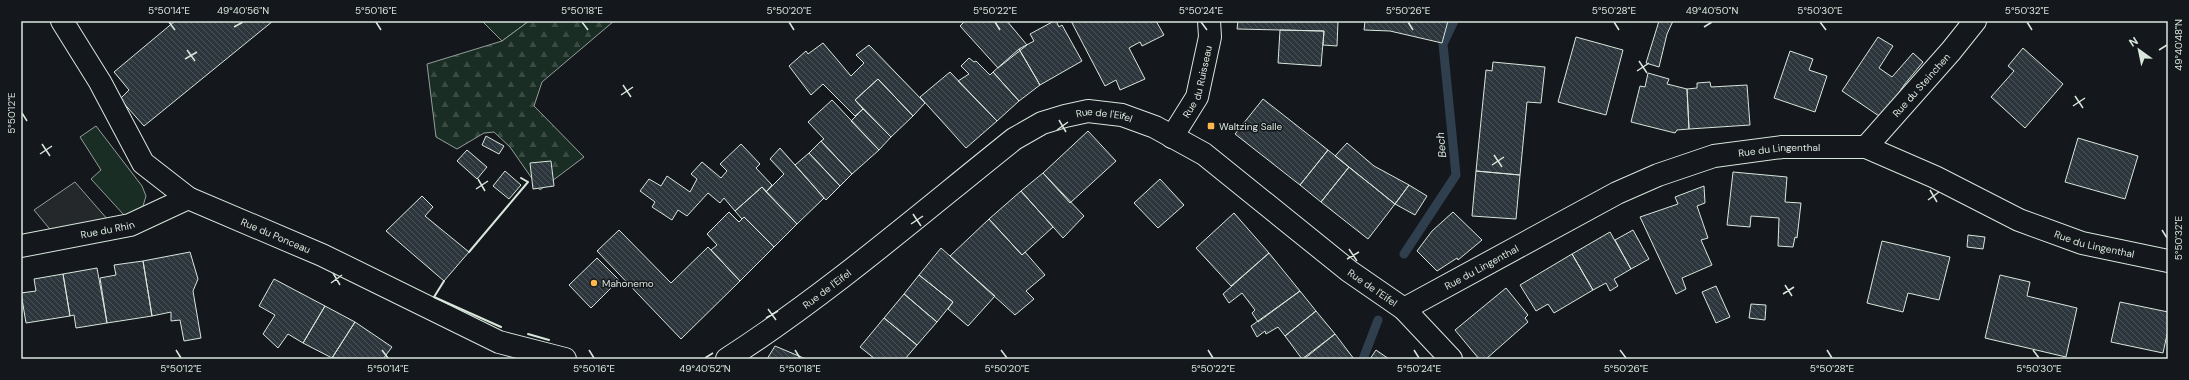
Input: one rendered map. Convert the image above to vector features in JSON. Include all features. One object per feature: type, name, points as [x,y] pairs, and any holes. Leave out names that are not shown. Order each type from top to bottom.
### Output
[{"type":"street","name":"Rue du Ponceau","points":[[62,21],[100,82],[143,163],[188,198],[322,255],[499,342],[565,359]]},
{"type":"street","name":"Rue du Ruisseau","points":[[1172,137],[1197,97],[1210,37],[1209,21]]},
{"type":"street","name":"Rue du Steinchen","points":[[1866,147],[1951,51],[1974,21]]},
{"type":"street","name":"Rue de l'Eifel","points":[[727,359],[780,325],[834,284],[1014,138],[1042,123],[1088,111],[1122,115],[1155,127],[1204,154],[1349,271],[1404,310],[1451,359]]},
{"type":"street","name":"Rue du Lingenthal","points":[[1404,310],[1610,196],[1658,174],[1714,156],[1782,147],[1866,147],[1935,177],[2019,220],[2082,243],[2168,261]]},
{"type":"street","name":"Rue du Rhin","points":[[21,246],[130,225],[188,198]]},
{"type":"green space","points":[[482,21],[529,21],[502,41]]},
{"type":"green space","points":[[529,21],[614,21],[542,82],[534,106],[584,157],[540,190],[510,147],[494,132],[484,133],[457,149],[436,137],[427,64],[502,41]]},
{"type":"green space","points":[[96,126],[142,186],[146,196],[143,206],[134,213],[124,215],[91,179],[101,170],[80,137]]},
{"type":"shaded area","points":[[75,182],[115,228],[58,239],[34,210]]},
{"type":"building","points":[[175,21],[273,21],[144,126],[120,99],[129,90],[114,72]]},
{"type":"building","points":[[965,21],[1007,21],[1027,45],[998,68],[960,26]]},
{"type":"building","points":[[1056,21],[1059,27],[1062,25],[1082,61],[1040,85],[1019,49],[1034,41],[1030,34]]},
{"type":"building","points":[[1071,21],[1156,21],[1164,35],[1142,46],[1140,42],[1129,48],[1145,79],[1120,90],[1116,80],[1105,86]]},
{"type":"building","points":[[1238,21],[1338,21],[1337,46],[1323,45],[1324,31],[1237,29]]},
{"type":"building","points":[[1365,21],[1448,21],[1442,43],[1390,31],[1364,30]]},
{"type":"building","points":[[1659,21],[1673,21],[1667,34],[1659,67],[1646,63]]},
{"type":"building","points":[[1280,30],[1324,31],[1321,66],[1278,63]]},
{"type":"building","points":[[1576,37],[1623,50],[1606,115],[1558,102]]},
{"type":"building","points":[[1878,37],[1893,46],[1879,68],[1892,77],[1913,53],[1923,62],[1904,85],[1882,118],[1842,91]]},
{"type":"building","points":[[823,43],[851,76],[864,63],[856,55],[869,45],[925,103],[913,116],[878,79],[855,100],[863,109],[855,116],[823,84],[811,95],[789,66],[806,51],[808,54]]},
{"type":"building","points":[[2023,48],[2063,84],[2025,128],[1991,97],[2014,71],[2008,66]]},
{"type":"building","points":[[1019,49],[1040,85],[1019,101],[993,72]]},
{"type":"building","points":[[1790,51],[1813,59],[1809,70],[1827,76],[1815,112],[1774,98]]},
{"type":"building","points":[[969,58],[974,62],[976,61],[990,75],[993,72],[1019,101],[997,121],[958,81],[969,74],[961,66]]},
{"type":"building","points":[[1493,62],[1545,67],[1541,103],[1527,102],[1520,175],[1476,171],[1486,70],[1492,71]]},
{"type":"building","points":[[950,72],[997,121],[966,148],[920,97]]},
{"type":"building","points":[[1648,73],[1669,79],[1667,84],[1687,89],[1689,129],[1677,130],[1675,133],[1631,122],[1640,86],[1645,87]]},
{"type":"building","points":[[878,79],[913,116],[891,137],[855,100]]},
{"type":"building","points":[[1710,82],[1711,87],[1747,85],[1750,125],[1689,129],[1687,89],[1697,88],[1697,83]]},
{"type":"building","points":[[1263,99],[1328,150],[1300,185],[1235,134]]},
{"type":"building","points":[[832,100],[879,150],[852,174],[821,141],[824,139],[808,122]]},
{"type":"building","points":[[863,109],[891,137],[879,150],[851,121]]},
{"type":"building","points":[[1088,131],[1116,161],[1070,203],[1043,173]]},
{"type":"building","points":[[486,136],[504,146],[499,154],[482,145]]},
{"type":"building","points":[[2078,138],[2138,156],[2125,199],[2065,182]]},
{"type":"building","points":[[821,141],[852,174],[840,186],[809,153]]},
{"type":"building","points":[[1347,143],[1374,166],[1409,185],[1395,204],[1335,156]]},
{"type":"building","points":[[741,144],[760,164],[756,168],[772,185],[766,192],[762,187],[735,211],[724,198],[720,203],[708,193],[687,216],[678,210],[672,220],[652,207],[655,202],[640,191],[649,179],[661,186],[667,176],[690,192],[697,179],[691,174],[702,162],[721,178],[727,171],[720,164]]},
{"type":"building","points":[[780,148],[824,198],[797,224],[766,192],[784,174],[770,159]]},
{"type":"building","points":[[467,150],[487,167],[477,179],[457,161]]},
{"type":"building","points":[[1328,150],[1349,167],[1321,202],[1300,185]]},
{"type":"building","points":[[809,153],[840,186],[826,200],[795,165]]},
{"type":"building","points":[[551,161],[554,186],[533,189],[530,163]]},
{"type":"building","points":[[1349,167],[1395,204],[1368,239],[1321,202]]},
{"type":"building","points":[[505,171],[521,185],[509,199],[493,186]]},
{"type":"building","points":[[1476,171],[1520,175],[1516,219],[1472,216]]},
{"type":"building","points":[[1733,172],[1787,177],[1785,202],[1801,203],[1797,238],[1795,237],[1793,247],[1778,246],[1779,218],[1751,216],[1750,227],[1727,225]]},
{"type":"building","points":[[1043,173],[1084,216],[1063,238],[1021,191]]},
{"type":"building","points":[[1160,179],[1184,205],[1158,228],[1134,203]]},
{"type":"building","points":[[1409,185],[1427,196],[1415,215],[1395,204]]},
{"type":"building","points":[[1704,186],[1705,203],[1697,206],[1708,238],[1701,240],[1712,265],[1682,278],[1686,289],[1676,294],[1640,217],[1678,204],[1675,197]]},
{"type":"building","points":[[762,187],[797,224],[774,247],[744,217],[742,219],[735,211]]},
{"type":"building","points":[[1021,191],[1053,227],[1022,255],[989,219]]},
{"type":"building","points":[[422,196],[433,207],[425,216],[469,252],[444,281],[386,231]]},
{"type":"building","points":[[729,212],[739,222],[744,217],[774,247],[740,281],[711,250],[717,245],[707,234]]},
{"type":"building","points":[[1453,212],[1482,240],[1458,260],[1457,258],[1437,271],[1417,251],[1432,231]]},
{"type":"building","points":[[1234,213],[1269,253],[1231,286],[1196,248]]},
{"type":"building","points":[[989,219],[1022,255],[1025,252],[1045,275],[1026,291],[1034,299],[1015,315],[950,256]]},
{"type":"building","points":[[619,230],[671,283],[708,247],[740,281],[681,339],[597,251]]},
{"type":"building","points":[[1633,230],[1649,259],[1631,269],[1615,240]]},
{"type":"building","points":[[1610,232],[1631,269],[1614,279],[1618,286],[1610,291],[1606,283],[1593,290],[1572,254]]},
{"type":"building","points":[[1968,235],[1985,237],[1983,249],[1967,247]]},
{"type":"building","points":[[1882,241],[1950,257],[1939,300],[1908,293],[1903,312],[1867,303]]},
{"type":"building","points":[[941,248],[995,296],[968,326],[948,309],[953,302],[919,275]]},
{"type":"building","points":[[190,252],[198,279],[193,291],[201,338],[184,341],[180,320],[171,321],[171,312],[152,316],[143,261]]},
{"type":"building","points":[[1269,253],[1300,291],[1258,322],[1252,313],[1255,310],[1242,293],[1229,303],[1223,294]]},
{"type":"building","points":[[1572,254],[1593,290],[1554,313],[1548,304],[1536,311],[1520,285]]},
{"type":"building","name":"Mahonemo","points":[[597,258],[619,280],[591,308],[569,285]]},
{"type":"building","points":[[143,261],[152,316],[107,323],[100,278],[116,275],[114,265]]},
{"type":"building","points":[[97,268],[107,323],[76,328],[74,315],[70,316],[63,274]]},
{"type":"building","points":[[63,274],[70,316],[26,323],[21,293],[36,291],[34,279]]},
{"type":"building","points":[[919,275],[953,302],[937,322],[904,294]]},
{"type":"building","points":[[2000,275],[2030,282],[2027,296],[2077,308],[2066,357],[1985,338]]},
{"type":"building","points":[[274,279],[325,306],[303,343],[288,334],[278,348],[263,334],[275,315],[259,306]]},
{"type":"building","points":[[1716,286],[1730,317],[1716,323],[1702,292]]},
{"type":"building","points":[[1506,288],[1528,315],[1525,318],[1528,322],[1486,359],[1479,359],[1455,330]]},
{"type":"building","points":[[1300,291],[1316,311],[1285,336],[1278,327],[1266,334],[1265,331],[1257,337],[1251,326]]},
{"type":"building","points":[[904,294],[937,322],[917,345],[884,318]]},
{"type":"building","points":[[2120,302],[2168,312],[2168,330],[2163,353],[2111,342]]},
{"type":"building","points":[[1751,304],[1766,305],[1765,320],[1749,318]]},
{"type":"building","points":[[325,306],[355,322],[332,358],[303,343]]},
{"type":"building","points":[[1316,311],[1335,334],[1302,359],[1285,336]]},
{"type":"building","points":[[884,318],[917,345],[905,359],[875,359],[860,347]]},
{"type":"building","points":[[355,322],[392,347],[383,359],[332,358]]},
{"type":"building","points":[[1335,334],[1354,359],[1304,359]]},
{"type":"building","points":[[775,346],[806,359],[767,359]]},
{"type":"building","points":[[1376,350],[1389,359],[1370,359]]},
{"type":"waterway","name":"Bech","points":[[1404,254],[1456,175],[1443,44],[1454,21]]},
{"type":"waterway","name":"Bech","points":[[1363,359],[1378,320]]},
{"type":"wall","points":[[469,252],[528,182],[521,178]]},
{"type":"wall","points":[[444,281],[434,297],[501,327]]},
{"type":"wall","points":[[528,334],[549,340]]},
{"type":"place","name":"Waltzing Salle","points":[[1211,126]]},
{"type":"place","name":"Mahonemo","points":[[594,283]]}]
